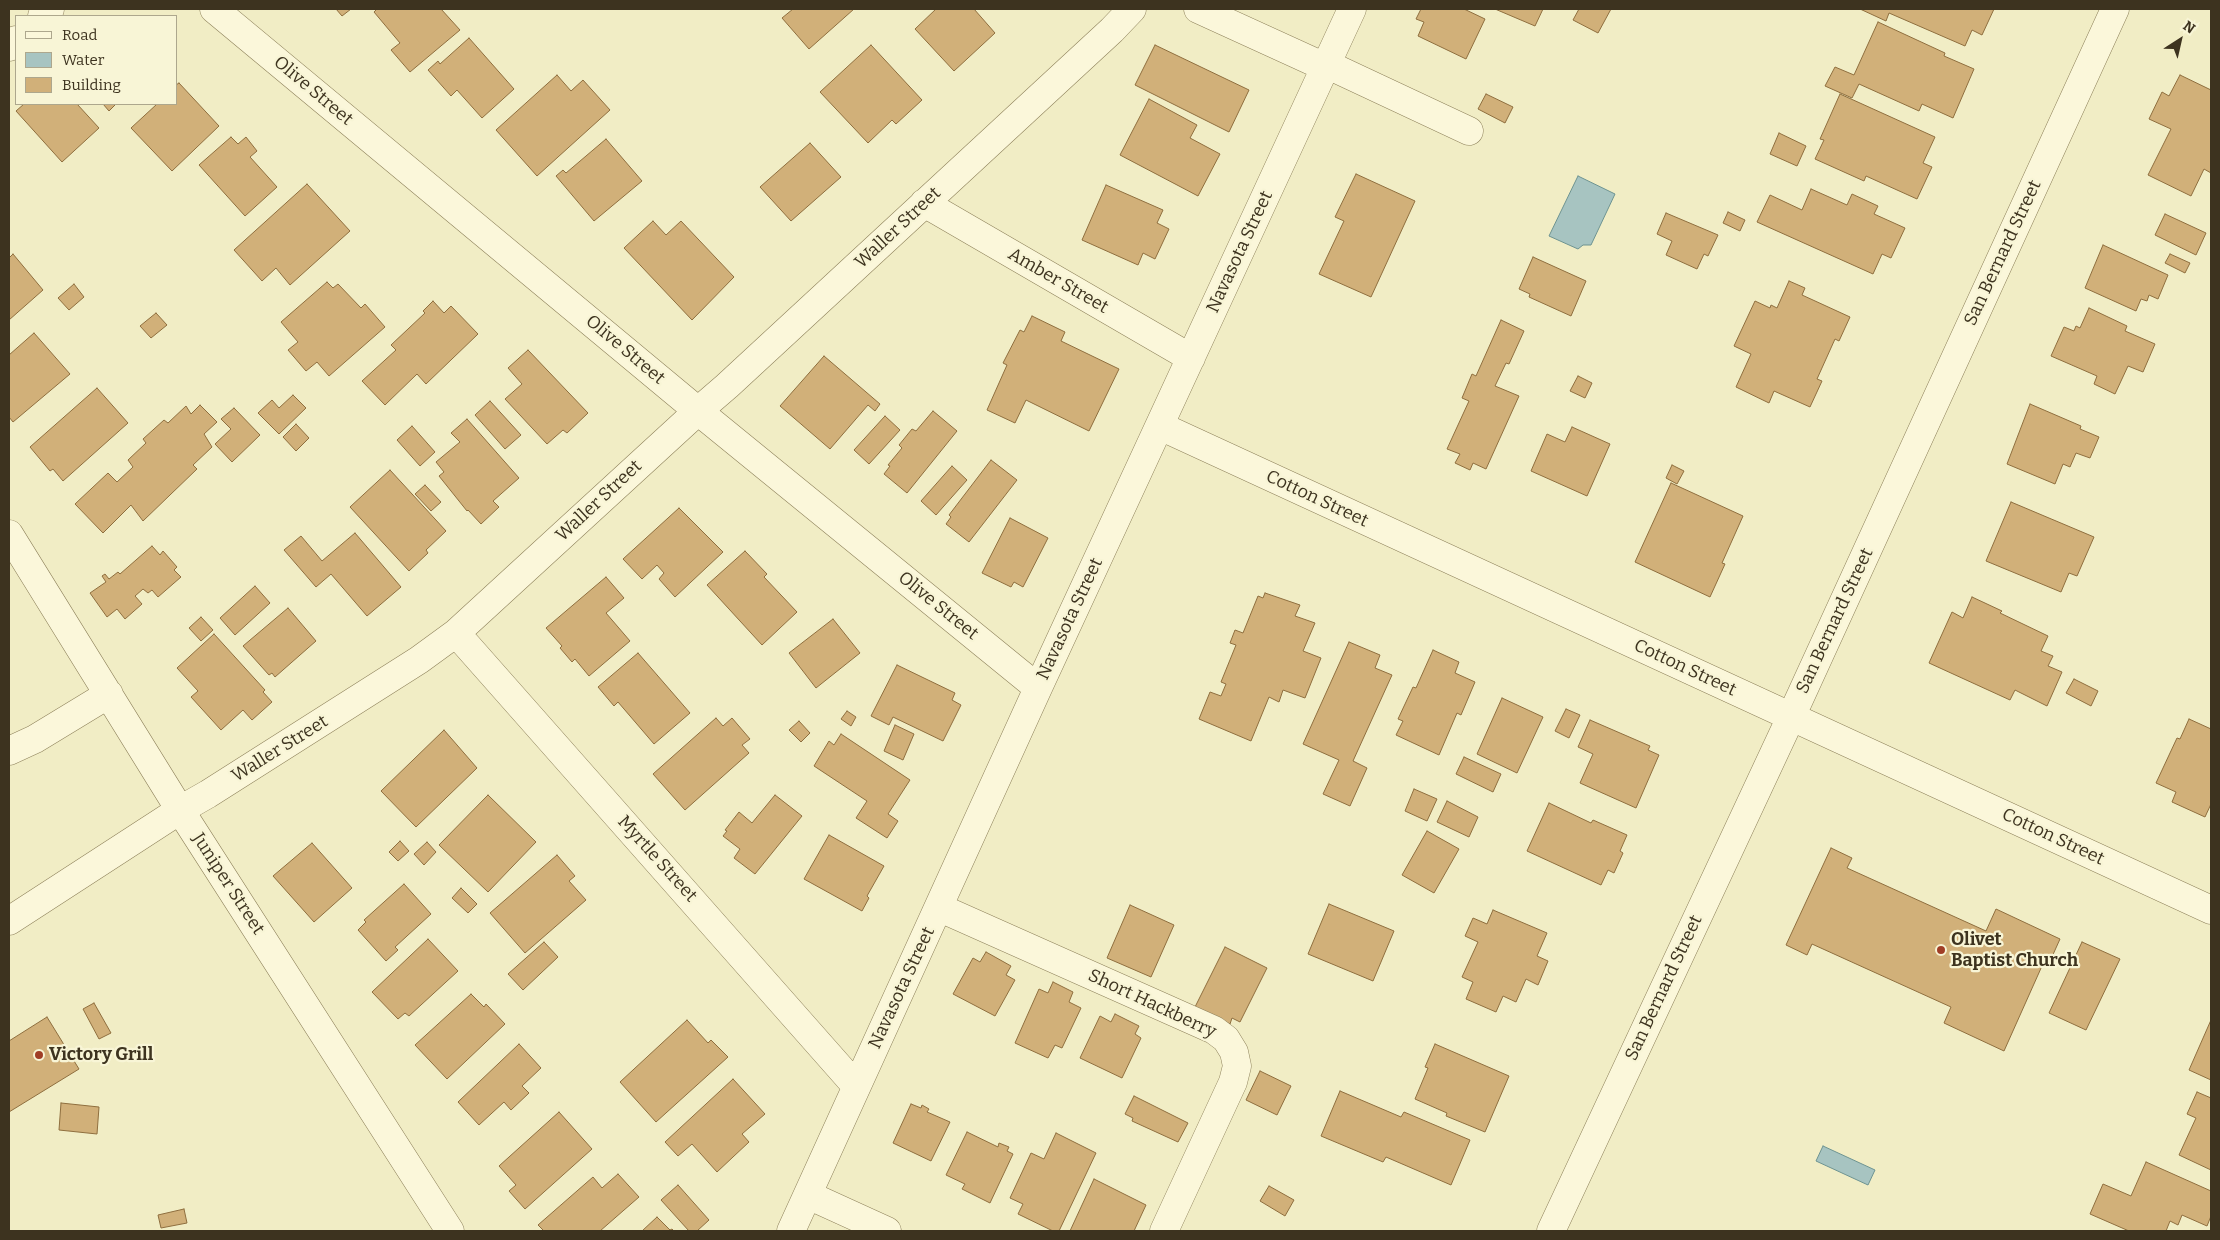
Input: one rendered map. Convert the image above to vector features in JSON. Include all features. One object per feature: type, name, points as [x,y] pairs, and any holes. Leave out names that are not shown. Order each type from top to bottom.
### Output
[{"type":"street","name":"Olive Street","points":[[214,9],[698,411],[1038,688]]},
{"type":"street","name":"Waller Street","points":[[9,921],[180,810],[411,666],[456,633],[734,380],[1112,30],[1132,9]]},
{"type":"street","points":[[1198,9],[1469,131]]},
{"type":"street","name":"Navasota Street","points":[[791,1231],[856,1086],[940,908],[1038,688],[1352,9]]},
{"type":"street","name":"San Bernard Street","points":[[1551,1231],[1791,717],[2115,9]]},
{"type":"street","name":"Amber Street","points":[[924,203],[1191,358]]},
{"type":"street","name":"Cotton Street","points":[[1160,426],[2211,910]]},
{"type":"street","name":"Juniper Street","points":[[9,534],[180,810],[450,1231]]},
{"type":"street","name":"Myrtle Street","points":[[456,633],[856,1086]]},
{"type":"street","points":[[9,750],[35,739],[109,694]]},
{"type":"street","name":"Short Hackberry","points":[[940,908],[1214,1030],[1226,1039],[1234,1052],[1237,1066],[1233,1082],[1164,1231]]},
{"type":"street","points":[[808,1195],[887,1231]]},
{"type":"water","points":[[1578,176],[1615,194],[1591,245],[1583,245],[1578,249],[1549,236]]},
{"type":"water","points":[[1823,1146],[1875,1170],[1868,1185],[1816,1161]]},
{"type":"building","points":[[336,9],[351,9],[342,16]]},
{"type":"building","points":[[377,9],[441,9],[460,30],[410,72],[391,50],[400,43],[374,12]]},
{"type":"building","points":[[793,9],[854,9],[809,49],[782,18]]},
{"type":"building","points":[[936,9],[974,9],[995,33],[954,71],[915,29]]},
{"type":"building","points":[[1421,9],[1464,9],[1485,19],[1466,59],[1418,36],[1424,22],[1416,19]]},
{"type":"building","points":[[1495,9],[1543,9],[1535,26]]},
{"type":"building","points":[[1579,9],[1611,9],[1598,33],[1573,20]]},
{"type":"building","points":[[1860,9],[1994,9],[1982,35],[1972,30],[1965,46],[1889,13],[1886,21]]},
{"type":"building","points":[[1878,22],[1945,53],[1944,56],[1974,69],[1953,118],[1922,104],[1919,111],[1859,84],[1852,98],[1825,86],[1835,67],[1854,75]]},
{"type":"building","points":[[469,38],[514,89],[482,118],[457,90],[451,96],[428,70],[438,61],[440,64]]},
{"type":"building","points":[[871,45],[922,100],[896,124],[892,120],[868,143],[820,92]]},
{"type":"building","points":[[1155,45],[1249,90],[1229,132],[1135,85]]},
{"type":"building","points":[[557,75],[571,91],[583,80],[610,110],[537,176],[496,130]]},
{"type":"building","points":[[2180,75],[2211,90],[2211,173],[2204,169],[2191,196],[2148,175],[2171,129],[2149,119],[2162,92],[2169,96]]},
{"type":"building","points":[[178,84],[219,126],[172,171],[131,128],[156,105],[178,105]]},
{"type":"building","points":[[1486,94],[1513,107],[1505,123],[1478,109]]},
{"type":"building","points":[[1840,94],[1935,137],[1923,163],[1932,167],[1917,199],[1866,176],[1864,181],[1815,159],[1824,140],[1820,139]]},
{"type":"building","points":[[1149,99],[1197,125],[1190,138],[1220,154],[1198,196],[1120,155]]},
{"type":"building","points":[[23,105],[78,105],[99,128],[62,162],[16,111]]},
{"type":"building","points":[[104,105],[115,105],[109,111]]},
{"type":"building","points":[[1779,133],[1806,146],[1797,166],[1770,154]]},
{"type":"building","points":[[231,137],[238,144],[246,137],[257,151],[250,157],[277,187],[245,216],[199,165]]},
{"type":"building","points":[[606,139],[642,181],[594,221],[556,176],[563,170],[566,173]]},
{"type":"building","points":[[810,143],[841,177],[791,221],[760,187]]},
{"type":"building","points":[[1356,174],[1415,201],[1371,297],[1319,274],[1344,221],[1335,217]]},
{"type":"building","points":[[307,184],[350,231],[290,285],[276,268],[262,281],[234,250]]},
{"type":"building","points":[[1106,185],[1163,210],[1157,223],[1169,229],[1155,259],[1143,253],[1138,265],[1082,240]]},
{"type":"building","points":[[1811,189],[1847,205],[1852,194],[1878,206],[1874,214],[1905,228],[1891,258],[1882,254],[1873,274],[1757,222],[1770,195],[1802,210]]},
{"type":"building","points":[[1728,212],[1745,220],[1740,231],[1723,223]]},
{"type":"building","points":[[1666,213],[1718,235],[1708,256],[1704,254],[1697,269],[1666,255],[1672,241],[1657,234]]},
{"type":"building","points":[[2165,214],[2206,233],[2196,255],[2155,235]]},
{"type":"building","points":[[653,221],[666,235],[681,221],[734,277],[692,320],[624,248]]},
{"type":"building","points":[[2103,245],[2168,275],[2158,299],[2149,295],[2147,301],[2141,299],[2136,311],[2085,288]]},
{"type":"building","points":[[13,254],[43,290],[9,320],[9,258]]},
{"type":"building","points":[[2170,254],[2190,263],[2185,273],[2165,263]]},
{"type":"building","points":[[1533,257],[1586,281],[1571,316],[1529,297],[1530,294],[1519,289]]},
{"type":"building","points":[[1789,281],[1805,288],[1802,295],[1850,317],[1839,341],[1835,339],[1817,379],[1822,381],[1810,407],[1774,391],[1769,403],[1736,387],[1751,354],[1734,346],[1755,301],[1770,308],[1771,305],[1777,308]]},
{"type":"building","points":[[327,282],[333,288],[338,284],[361,308],[365,304],[385,327],[329,376],[317,362],[306,371],[288,350],[298,342],[281,322]]},
{"type":"building","points":[[74,284],[84,297],[69,310],[58,298]]},
{"type":"building","points":[[433,301],[444,313],[451,306],[478,334],[426,384],[417,374],[385,405],[362,381],[396,350],[391,345],[425,313],[423,311]]},
{"type":"building","points":[[2089,308],[2127,326],[2125,331],[2155,344],[2143,372],[2128,366],[2115,394],[2094,384],[2097,376],[2051,356],[2064,327],[2074,331],[2076,326],[2080,328]]},
{"type":"building","points":[[156,313],[167,325],[151,338],[140,326]]},
{"type":"building","points":[[1032,316],[1065,332],[1061,341],[1119,369],[1089,431],[1026,400],[1015,423],[987,410],[1007,365],[1003,363],[1020,330],[1024,332]]},
{"type":"building","points":[[1501,320],[1524,331],[1509,364],[1506,363],[1495,386],[1519,396],[1486,469],[1473,463],[1470,470],[1455,463],[1460,454],[1447,449],[1469,401],[1462,398],[1472,374],[1476,376]]},
{"type":"building","points":[[34,333],[70,374],[13,422],[9,417],[9,355]]},
{"type":"building","points":[[528,350],[588,413],[567,433],[563,430],[547,444],[505,399],[522,384],[508,368]]},
{"type":"building","points":[[824,356],[880,404],[875,411],[868,405],[830,449],[780,406]]},
{"type":"building","points":[[1578,376],[1592,383],[1585,398],[1570,391]]},
{"type":"building","points":[[97,388],[128,423],[63,481],[53,469],[50,471],[30,447]]},
{"type":"building","points":[[293,395],[306,408],[279,434],[258,413],[272,400],[279,408]]},
{"type":"building","points":[[490,401],[521,435],[505,449],[475,415]]},
{"type":"building","points":[[2030,404],[2081,426],[2080,429],[2099,437],[2090,458],[2076,453],[2070,467],[2063,464],[2055,484],[2007,464]]},
{"type":"building","points":[[200,405],[217,422],[204,434],[212,447],[193,465],[197,469],[143,521],[131,505],[103,533],[75,504],[108,473],[117,482],[133,467],[128,460],[146,443],[143,439],[164,420],[168,423],[186,406],[191,414]]},
{"type":"building","points":[[234,408],[260,435],[232,462],[215,444],[231,429],[221,419]]},
{"type":"building","points":[[933,411],[957,431],[907,493],[884,474],[890,466],[888,465],[902,448],[899,445],[912,429],[916,431]]},
{"type":"building","points":[[885,416],[900,430],[869,464],[854,450]]},
{"type":"building","points":[[467,419],[519,478],[493,501],[499,507],[481,524],[467,511],[439,476],[444,472],[436,462],[460,442],[451,433]]},
{"type":"building","points":[[296,424],[309,438],[296,451],[283,437]]},
{"type":"building","points":[[412,426],[435,452],[420,466],[397,440]]},
{"type":"building","points":[[1572,427],[1610,444],[1587,496],[1531,471],[1547,434],[1565,442]]},
{"type":"building","points":[[991,460],[1017,480],[969,542],[946,524],[951,517],[949,515]]},
{"type":"building","points":[[1672,465],[1684,471],[1677,484],[1666,478]]},
{"type":"building","points":[[952,466],[967,480],[936,515],[921,501]]},
{"type":"building","points":[[390,470],[446,531],[426,550],[428,553],[409,571],[350,507]]},
{"type":"building","points":[[1671,483],[1743,516],[1722,563],[1725,564],[1710,597],[1635,562]]},
{"type":"building","points":[[425,485],[441,502],[431,511],[415,494]]},
{"type":"building","points":[[2011,502],[2094,537],[2077,576],[2069,573],[2061,592],[1986,561]]},
{"type":"building","points":[[679,508],[723,552],[675,597],[659,579],[664,573],[657,565],[642,579],[623,559]]},
{"type":"building","points":[[1010,518],[1048,538],[1023,587],[1014,582],[1011,587],[982,573]]},
{"type":"building","points":[[355,533],[401,587],[367,616],[331,574],[316,587],[284,550],[301,536],[322,561]]},
{"type":"building","points":[[152,546],[160,555],[163,551],[177,567],[174,570],[181,577],[158,597],[152,590],[148,593],[143,589],[135,596],[142,604],[125,619],[117,609],[107,617],[90,593],[106,582],[102,576],[105,574],[109,579],[118,572],[120,574]]},
{"type":"building","points":[[745,551],[767,574],[764,577],[797,612],[762,645],[707,585]]},
{"type":"building","points":[[606,577],[624,598],[606,613],[630,641],[589,676],[575,659],[572,662],[560,648],[562,646],[546,628]]},
{"type":"building","points":[[255,586],[270,603],[235,635],[220,618]]},
{"type":"building","points":[[1265,593],[1300,605],[1295,616],[1315,623],[1303,651],[1321,658],[1305,698],[1283,690],[1279,702],[1269,697],[1251,741],[1199,719],[1210,692],[1221,696],[1226,684],[1221,682],[1236,645],[1230,643],[1235,630],[1243,633],[1258,596],[1263,598]]},
{"type":"building","points":[[1972,597],[2048,636],[2041,651],[2053,656],[2048,666],[2062,672],[2047,706],[2015,690],[2010,700],[1929,663],[1952,612],[1963,618]]},
{"type":"building","points":[[288,608],[316,641],[275,677],[272,673],[269,675],[243,646]]},
{"type":"building","points":[[201,617],[213,630],[201,641],[189,628]]},
{"type":"building","points":[[833,619],[860,653],[816,688],[789,653]]},
{"type":"building","points":[[214,634],[265,690],[263,692],[272,702],[252,720],[243,710],[221,730],[191,697],[198,691],[177,668]]},
{"type":"building","points":[[1349,642],[1380,655],[1375,668],[1392,675],[1353,761],[1367,768],[1350,806],[1323,794],[1339,760],[1303,744]]},
{"type":"building","points":[[1433,650],[1459,662],[1455,673],[1475,682],[1461,715],[1457,713],[1439,755],[1396,735],[1403,721],[1398,719],[1413,687],[1416,688]]},
{"type":"building","points":[[638,653],[690,713],[654,744],[618,702],[614,706],[598,687]]},
{"type":"building","points":[[897,665],[955,693],[952,700],[961,705],[943,741],[893,717],[889,725],[871,716]]},
{"type":"building","points":[[2074,679],[2098,691],[2091,706],[2066,693]]},
{"type":"building","points":[[1502,698],[1543,717],[1517,773],[1477,754]]},
{"type":"building","points":[[1566,709],[1580,715],[1569,738],[1555,731]]},
{"type":"building","points":[[847,711],[856,717],[851,726],[841,719]]},
{"type":"building","points":[[716,718],[723,726],[732,718],[750,739],[742,745],[749,753],[685,810],[653,774]]},
{"type":"building","points":[[2189,719],[2211,729],[2211,804],[2205,817],[2172,802],[2176,792],[2156,783],[2177,738],[2180,739]]},
{"type":"building","points":[[1590,720],[1650,746],[1648,750],[1659,755],[1636,808],[1580,783],[1593,754],[1578,747]]},
{"type":"building","points":[[799,721],[810,733],[801,742],[789,730]]},
{"type":"building","points":[[895,725],[914,734],[903,760],[884,751]]},
{"type":"building","points":[[444,730],[477,768],[416,827],[381,791]]},
{"type":"building","points":[[841,734],[910,780],[888,814],[898,821],[887,838],[856,818],[867,801],[814,766],[829,741],[834,745]]},
{"type":"building","points":[[1464,757],[1501,774],[1493,792],[1456,774]]},
{"type":"building","points":[[1414,789],[1437,799],[1427,821],[1405,811]]},
{"type":"building","points":[[488,795],[536,842],[488,892],[439,845]]},
{"type":"building","points":[[775,795],[802,816],[755,874],[734,858],[740,849],[723,836],[727,831],[725,830],[739,812],[752,823]]},
{"type":"building","points":[[1447,801],[1478,817],[1469,837],[1437,822]]},
{"type":"building","points":[[1549,803],[1591,823],[1593,820],[1627,835],[1620,851],[1623,853],[1614,873],[1608,870],[1601,885],[1527,851]]},
{"type":"building","points":[[1427,831],[1459,849],[1434,893],[1402,875]]},
{"type":"building","points":[[829,835],[884,866],[867,896],[869,898],[862,911],[804,879]]},
{"type":"building","points":[[400,841],[409,851],[398,861],[389,852]]},
{"type":"building","points":[[427,842],[436,852],[424,865],[414,854]]},
{"type":"building","points":[[312,843],[352,888],[314,922],[273,876]]},
{"type":"building","name":"Olivet Baptist Church","points":[[1831,848],[1852,858],[1847,868],[1986,931],[1996,909],[2060,939],[2051,959],[2046,957],[2004,1051],[1944,1023],[1951,1007],[1812,944],[1807,955],[1786,945]]},
{"type":"building","points":[[557,855],[575,876],[569,881],[586,900],[525,953],[490,913]]},
{"type":"building","points":[[404,884],[431,914],[395,947],[398,950],[386,961],[358,930],[366,922],[364,920]]},
{"type":"building","points":[[461,888],[477,904],[468,913],[452,898]]},
{"type":"building","points":[[1329,904],[1394,931],[1373,981],[1308,954]]},
{"type":"building","points":[[1130,905],[1174,925],[1151,977],[1107,958]]},
{"type":"building","points":[[1493,910],[1547,933],[1537,956],[1548,961],[1538,985],[1526,979],[1516,1002],[1503,996],[1496,1012],[1466,999],[1473,982],[1462,977],[1478,942],[1465,936],[1473,918],[1487,924]]},
{"type":"building","points":[[428,939],[458,971],[409,1016],[405,1013],[398,1019],[372,992]]},
{"type":"building","points":[[544,942],[558,957],[523,990],[508,974]]},
{"type":"building","points":[[2082,942],[2120,959],[2086,1030],[2049,1013]]},
{"type":"building","points":[[1225,947],[1267,968],[1240,1022],[1232,1018],[1230,1024],[1195,1007]]},
{"type":"building","points":[[986,952],[1011,966],[1006,975],[1015,980],[995,1016],[953,994],[973,958],[980,962]]},
{"type":"building","points":[[1053,982],[1073,992],[1069,1002],[1081,1008],[1062,1048],[1055,1045],[1048,1058],[1015,1043],[1039,989],[1048,993]]},
{"type":"building","points":[[471,994],[484,1007],[486,1004],[505,1024],[447,1079],[415,1045]]},
{"type":"building","points":[[94,1003],[111,1033],[99,1039],[83,1009]]},
{"type":"building","points":[[1115,1014],[1139,1026],[1135,1034],[1141,1038],[1122,1078],[1080,1058],[1100,1016],[1111,1022]]},
{"type":"building","name":"Victory Grill","points":[[47,1017],[79,1069],[9,1112],[9,1041]]},
{"type":"building","points":[[687,1020],[708,1043],[711,1040],[728,1057],[656,1122],[620,1082]]},
{"type":"building","points":[[2211,1020],[2211,1080],[2189,1070]]},
{"type":"building","points":[[519,1044],[541,1068],[522,1086],[529,1093],[511,1110],[504,1102],[479,1125],[458,1102]]},
{"type":"building","points":[[1435,1044],[1509,1076],[1485,1132],[1446,1116],[1447,1113],[1415,1099],[1428,1068],[1425,1067]]},
{"type":"building","points":[[1260,1071],[1291,1086],[1277,1115],[1246,1100]]},
{"type":"building","points":[[733,1079],[765,1114],[742,1134],[749,1142],[717,1172],[692,1144],[678,1156],[665,1142]]},
{"type":"building","points":[[1340,1091],[1401,1117],[1404,1112],[1470,1140],[1451,1185],[1386,1157],[1383,1162],[1321,1136]]},
{"type":"building","points":[[2197,1092],[2211,1098],[2211,1170],[2179,1155],[2196,1118],[2187,1114]]},
{"type":"building","points":[[1134,1096],[1188,1123],[1178,1142],[1132,1121],[1133,1118],[1125,1114]]},
{"type":"building","points":[[61,1103],[99,1107],[97,1134],[59,1130]]},
{"type":"building","points":[[911,1104],[921,1108],[922,1105],[929,1109],[927,1112],[950,1122],[931,1161],[893,1143]]},
{"type":"building","points":[[559,1112],[592,1149],[525,1209],[509,1191],[516,1185],[499,1166]]},
{"type":"building","points":[[967,1132],[998,1147],[999,1143],[1009,1147],[1007,1151],[1013,1154],[990,1203],[962,1189],[965,1184],[946,1175]]},
{"type":"building","points":[[1056,1133],[1096,1153],[1059,1231],[1053,1231],[1018,1214],[1023,1204],[1010,1198],[1031,1153],[1044,1159]]},
{"type":"building","points":[[2146,1162],[2211,1191],[2211,1216],[2207,1226],[2182,1215],[2178,1225],[2170,1221],[2166,1231],[2129,1231],[2090,1214],[2103,1184],[2131,1196]]},
{"type":"building","points":[[618,1174],[639,1197],[600,1231],[544,1231],[538,1225],[593,1177],[602,1188]]},
{"type":"building","points":[[1094,1179],[1146,1205],[1134,1231],[1070,1231]]},
{"type":"building","points":[[678,1185],[709,1220],[697,1231],[689,1231],[661,1200]]},
{"type":"building","points":[[1269,1186],[1294,1200],[1285,1216],[1260,1201]]},
{"type":"building","points":[[184,1209],[187,1223],[161,1228],[158,1215]]},
{"type":"building","points":[[657,1217],[670,1230],[674,1231],[642,1231]]},
{"type":"place","name":"Olivet Baptist Church","points":[[1941,950]]},
{"type":"place","name":"Victory Grill","points":[[39,1055]]}]
